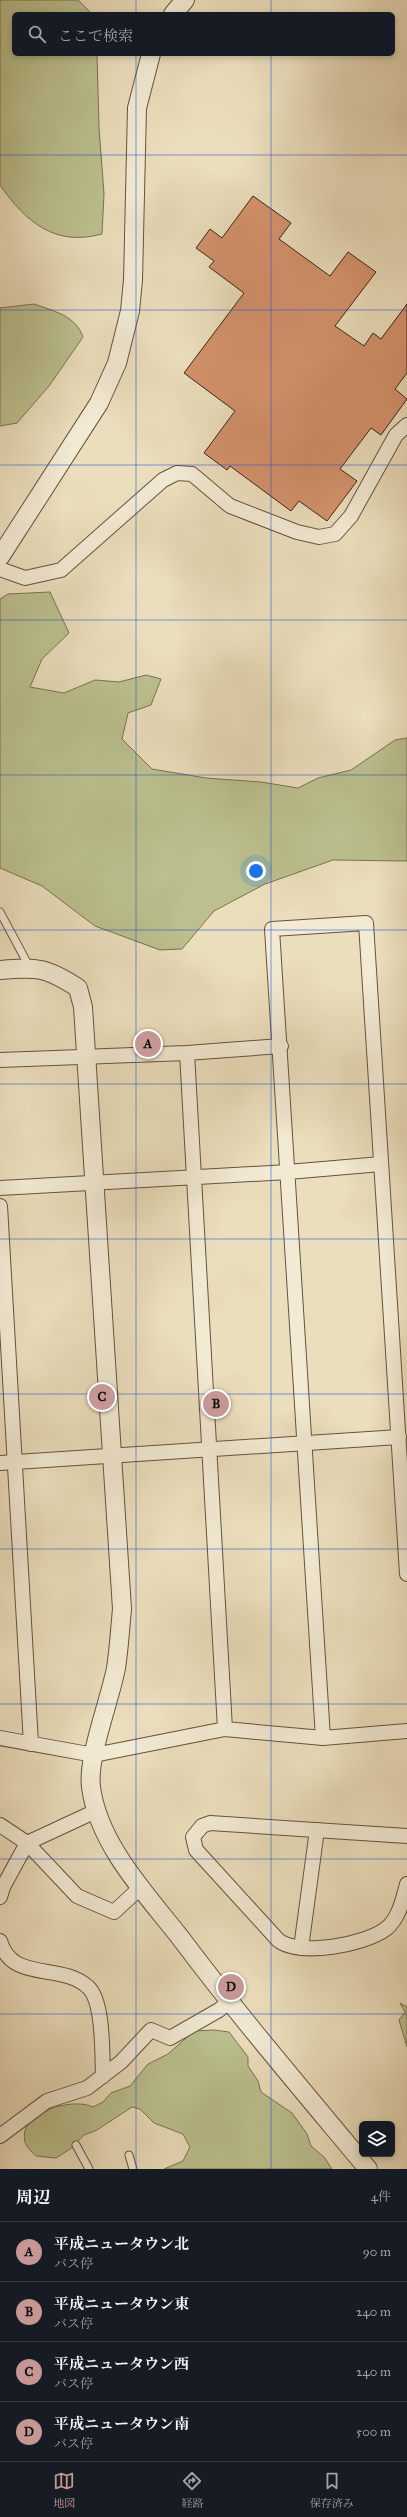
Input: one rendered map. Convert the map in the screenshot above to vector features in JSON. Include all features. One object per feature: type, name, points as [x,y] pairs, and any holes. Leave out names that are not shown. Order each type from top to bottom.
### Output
[{"type":"street","points":[[175,12],[186,0]]},
{"type":"street","points":[[0,557],[99,404],[117,363],[130,311],[133,280],[137,108],[150,56]]},
{"type":"street","points":[[0,569],[25,578],[61,570],[163,480],[177,473],[192,474],[230,506],[297,532],[319,537],[335,534],[351,516],[396,435],[407,425]]},
{"type":"street","points":[[323,1738],[281,1046],[272,929],[366,923],[407,1574]]},
{"type":"street","points":[[0,970],[30,968],[54,973],[78,988],[83,1007],[93,1183],[122,1609],[116,1668],[94,1755],[91,1786],[99,1824],[110,1844],[141,1887],[229,2002],[368,2169]]},
{"type":"street","points":[[0,1060],[85,1056],[187,1054],[281,1046]]},
{"type":"street","points":[[187,1054],[196,1177],[209,1449],[225,1729]]},
{"type":"street","points":[[0,1188],[288,1172],[381,1164]]},
{"type":"street","points":[[0,1206],[31,1744]]},
{"type":"street","points":[[0,1463],[112,1457],[209,1449],[399,1437]]},
{"type":"street","points":[[0,1738],[94,1755],[225,1729],[323,1738],[407,1731]]},
{"type":"street","points":[[0,1897],[3,1887],[27,1843],[96,1811]]},
{"type":"street","points":[[407,1836],[210,1823],[202,1826],[193,1837],[196,1850],[278,1940],[287,1946],[313,1949],[344,1945],[387,1928],[399,1910],[407,1884]]},
{"type":"street","points":[[0,1824],[27,1843],[77,1896],[114,1912],[141,1887]]},
{"type":"street","points":[[301,1948],[317,1830]]},
{"type":"street","points":[[0,1941],[2,1950],[23,1968],[65,1974],[89,1987],[100,2016],[102,2076]]},
{"type":"street","points":[[0,2136],[47,2101],[87,2088],[121,2062],[151,2030],[170,2038],[220,2010],[229,2002]]},
{"type":"lane","points":[[0,912],[30,968]]},
{"type":"lane","points":[[76,2145],[89,2169]]},
{"type":"lane","points":[[129,2155],[133,2169]]},
{"type":"green space","points":[[0,0],[78,0],[90,12],[12,12],[12,56],[97,56],[99,128],[104,194],[102,234],[85,237],[70,237],[56,234],[43,228],[20,210],[0,185]]},
{"type":"green space","points":[[34,304],[70,319],[80,330],[83,337],[49,386],[17,423],[0,426],[0,308]]},
{"type":"green space","points":[[50,592],[69,633],[42,659],[30,687],[64,693],[95,680],[119,682],[146,675],[161,679],[151,705],[128,713],[122,739],[152,769],[206,778],[261,782],[298,788],[318,778],[351,770],[395,740],[407,738],[407,861],[333,860],[265,884],[214,911],[182,949],[160,950],[95,926],[42,886],[0,868],[0,599],[8,594]]},
{"type":"green space","points":[[400,2003],[407,2007],[407,2047],[399,2020],[405,2012]]},
{"type":"green space","points":[[214,2030],[229,2032],[248,2057],[248,2066],[258,2081],[261,2092],[292,2113],[307,2134],[311,2146],[324,2157],[332,2169],[164,2169],[183,2161],[190,2147],[183,2134],[154,2123],[140,2109],[132,2107],[97,2130],[84,2135],[70,2149],[56,2158],[36,2156],[27,2146],[25,2142],[25,2131],[29,2122],[38,2115],[48,2110],[73,2104],[84,2104],[93,2107],[103,2102],[111,2093],[130,2086],[148,2064],[168,2054],[194,2031]]},
{"type":"building","points":[[253,196],[291,223],[279,239],[330,276],[348,252],[376,272],[335,326],[364,346],[373,333],[381,339],[407,304],[407,373],[395,389],[407,399],[381,435],[371,428],[340,469],[357,481],[327,521],[299,501],[291,511],[230,466],[227,470],[204,453],[235,411],[184,373],[244,293],[209,267],[214,261],[196,248],[210,229],[222,238]]},
{"type":"place","name":"平成ニュータウン北","points":[[148,1044]]},
{"type":"place","name":"平成ニュータウン西","points":[[102,1397]]},
{"type":"place","name":"平成ニュータウン東","points":[[216,1404]]},
{"type":"place","name":"平成ニュータウン南","points":[[231,1987]]}]
